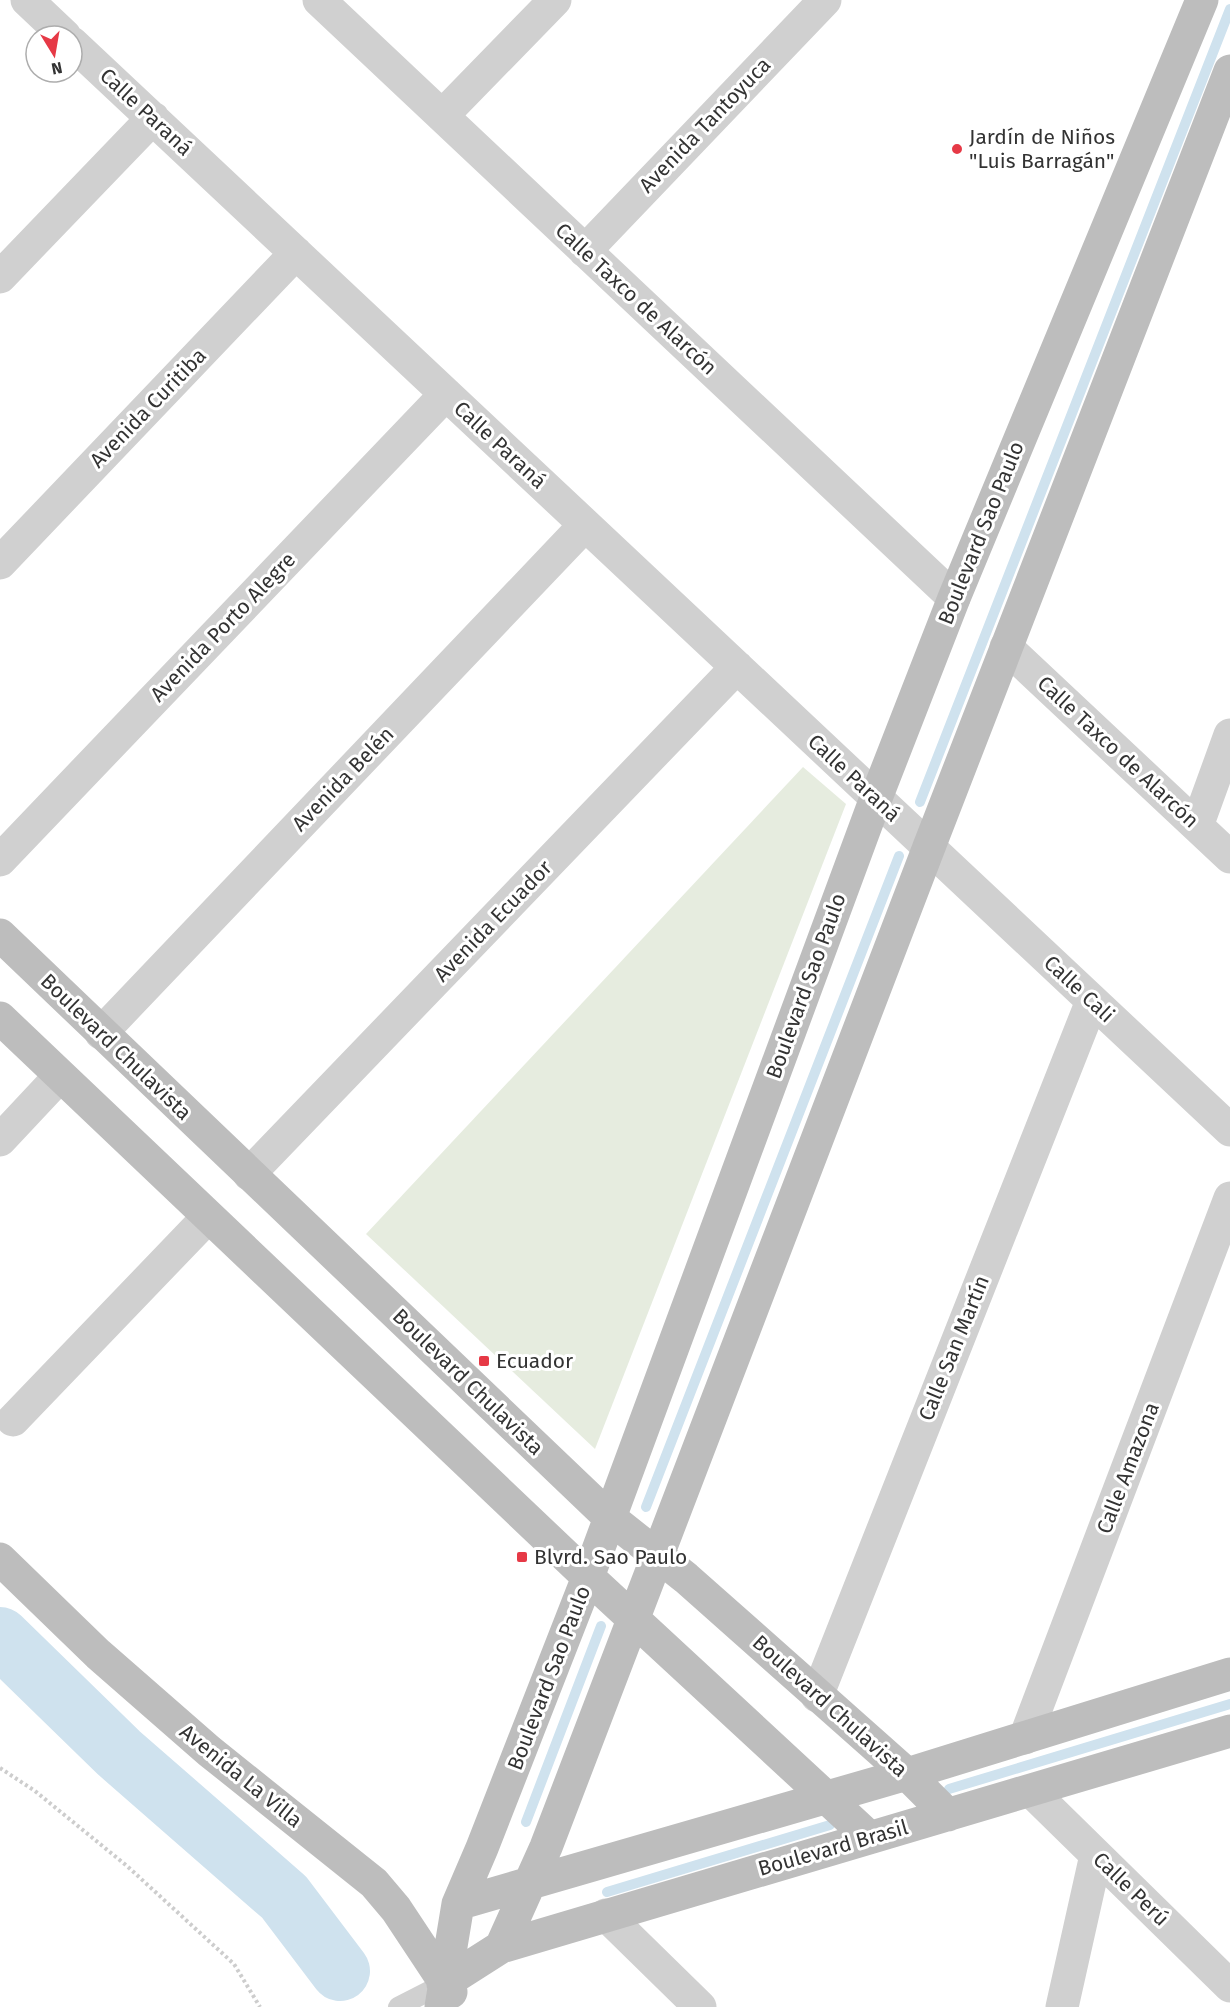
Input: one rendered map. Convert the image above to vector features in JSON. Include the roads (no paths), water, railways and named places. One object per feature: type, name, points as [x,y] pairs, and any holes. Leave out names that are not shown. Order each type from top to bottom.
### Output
[{"type":"main road","name":"Boulevard Sao Paulo","points":[[449,1999],[458,1904],[588,1577],[876,798],[954,598],[1195,4]]},
{"type":"main road","points":[[501,1947],[546,1846],[1006,647],[1230,71]]},
{"type":"main road","name":"Boulevard Chulavista","points":[[0,935],[609,1517],[657,1553],[907,1774],[948,1815]]},
{"type":"main road","points":[[0,1018],[588,1577],[869,1837]]},
{"type":"main road","name":"Avenida La Villa","points":[[0,1559],[98,1654],[209,1751],[374,1883],[396,1909],[449,1999]]},
{"type":"main road","points":[[458,1904],[907,1774],[1230,1674]]},
{"type":"main road","name":"Boulevard Brasil","points":[[449,1999],[501,1947],[869,1837],[1032,1792],[1230,1731]]},
{"type":"street","points":[[27,0],[52,24]]},
{"type":"street","name":"Calle Taxco de Alarcón","points":[[319,0],[954,598]]},
{"type":"street","points":[[442,116],[555,0]]},
{"type":"street","name":"Avenida Tantoyuca","points":[[585,250],[825,0]]},
{"type":"street","name":"Calle Paraná","points":[[84,54],[929,847]]},
{"type":"street","points":[[0,277],[153,118]]},
{"type":"street","name":"Avenida Curitiba","points":[[0,563],[296,253]]},
{"type":"street","name":"Avenida Porto Alegre","points":[[0,860],[446,394]]},
{"type":"street","name":"Avenida Belén","points":[[101,1033],[585,525]]},
{"type":"street","name":"Calle Taxco de Alarcón","points":[[1006,647],[1230,857]]},
{"type":"street","name":"Avenida Ecuador","points":[[249,1174],[736,667]]},
{"type":"street","points":[[1197,826],[1230,735]]},
{"type":"street","name":"Calle Cali","points":[[929,847],[1230,1130]]},
{"type":"street","name":"Calle San Martín","points":[[817,1696],[1092,1001]]},
{"type":"street","points":[[0,1140],[60,1076]]},
{"type":"street","name":"Calle Amazona","points":[[1025,1738],[1230,1198]]},
{"type":"street","points":[[14,1420],[208,1217]]},
{"type":"street","name":"Calle Perú","points":[[1032,1792],[1230,1986]]},
{"type":"street","points":[[1062,2007],[1096,1856]]},
{"type":"street","points":[[606,1914],[700,2007]]},
{"type":"lane","points":[[398,2007],[449,1999]]},
{"type":"waterway","points":[[920,802],[1230,9]]},
{"type":"waterway","points":[[646,1507],[899,856]]},
{"type":"waterway","points":[[526,1822],[601,1626]]},
{"type":"waterway","points":[[0,1637],[119,1753],[284,1897],[340,1971]]},
{"type":"waterway","points":[[949,1789],[1230,1704]]},
{"type":"waterway","points":[[607,1892],[830,1825]]},
{"type":"place","name":"Jardín de Niños \"Luis Barragán\"","points":[[957,149]]},
{"type":"place","name":"Ecuador","points":[[484,1361]]},
{"type":"place","name":"Blvrd. Sao Paulo","points":[[522,1557]]}]
